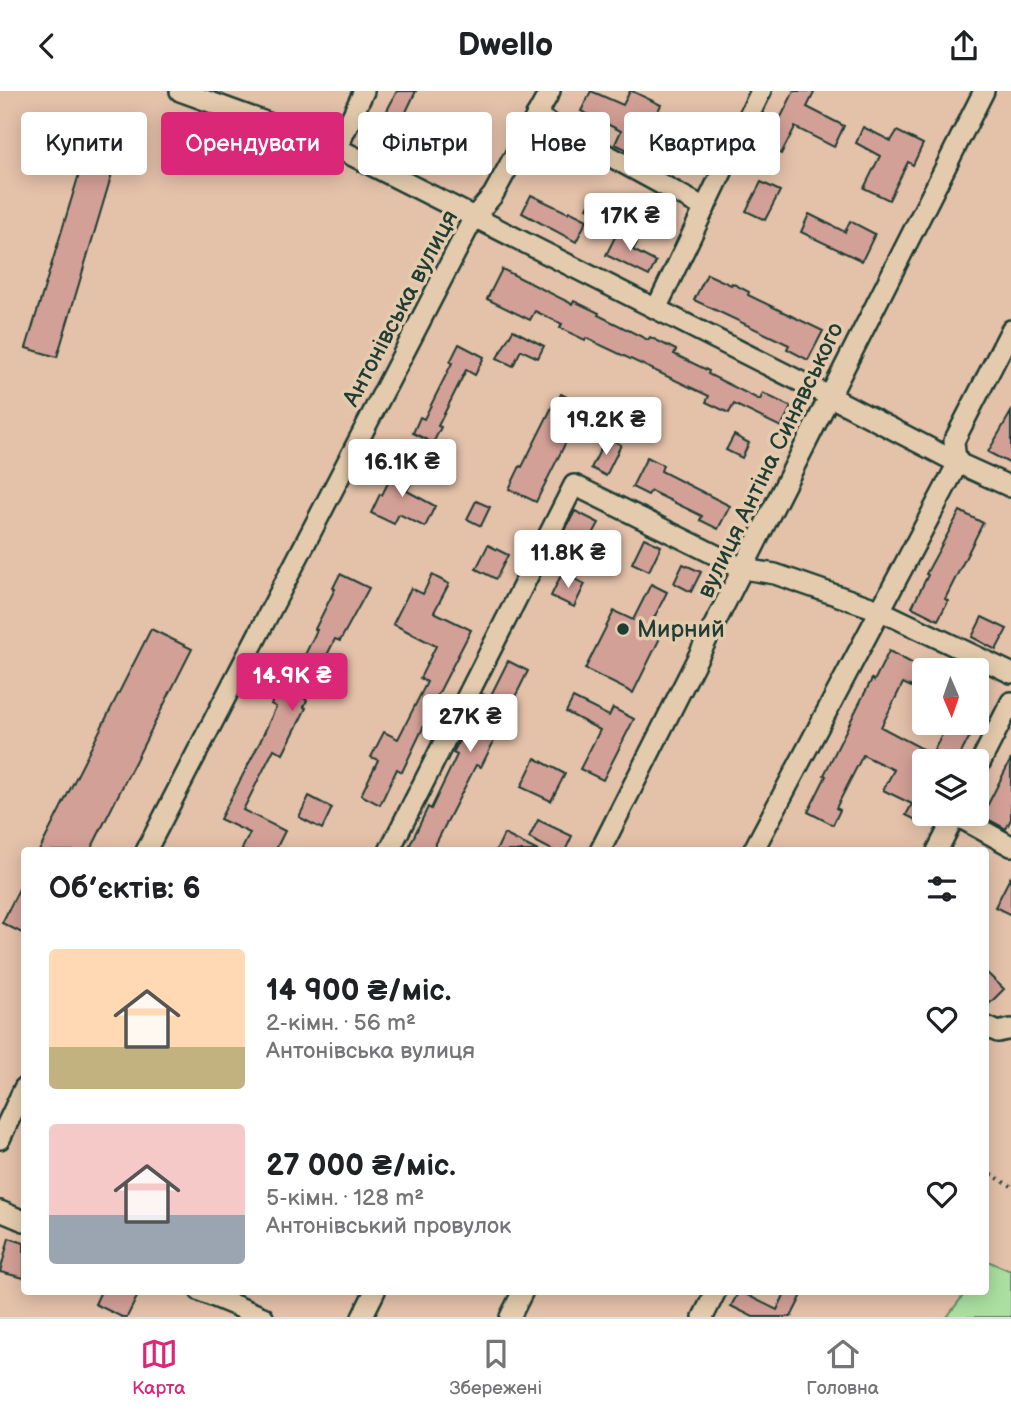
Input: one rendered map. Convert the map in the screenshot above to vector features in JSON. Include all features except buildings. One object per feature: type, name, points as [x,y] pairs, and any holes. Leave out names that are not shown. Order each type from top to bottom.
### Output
[{"type":"street","points":[[180,91],[238,112]]},
{"type":"street","points":[[344,133],[364,91]]},
{"type":"street","name":"Антонівська вулиця","points":[[538,112],[550,91]]},
{"type":"street","points":[[656,309],[761,91]]},
{"type":"street","name":"вулиця Антіна Синявського","points":[[602,847],[984,91]]},
{"type":"street","points":[[344,152],[957,463],[1011,487]]},
{"type":"street","points":[[610,156],[705,208]]},
{"type":"street","name":"Антонівська вулиця","points":[[148,847],[474,217],[492,195],[506,170]]},
{"type":"street","points":[[755,847],[957,463],[954,441],[1011,330]]},
{"type":"street","points":[[390,847],[574,485],[744,569],[775,574],[879,610],[1011,673]]},
{"type":"street","points":[[987,749],[1011,702]]},
{"type":"street","points":[[939,847],[950,826]]},
{"type":"street","points":[[975,826],[1011,846]]},
{"type":"street","points":[[989,1028],[998,1032],[1011,1029]]},
{"type":"street","points":[[0,1139],[21,1094]]},
{"type":"street","points":[[0,1211],[21,1220]]},
{"type":"street","points":[[210,1295],[263,1317]]},
{"type":"street","points":[[362,1317],[373,1295]]},
{"type":"street","points":[[510,1317],[521,1295]]},
{"type":"street","points":[[703,1317],[714,1295]]},
{"type":"path","points":[[989,1173],[1011,1186]]},
{"type":"green space","points":[[989,1262],[1011,1271],[1011,1317],[947,1317],[964,1295],[989,1295]]},
{"type":"place","name":"Мирний","points":[[623,629]]}]
